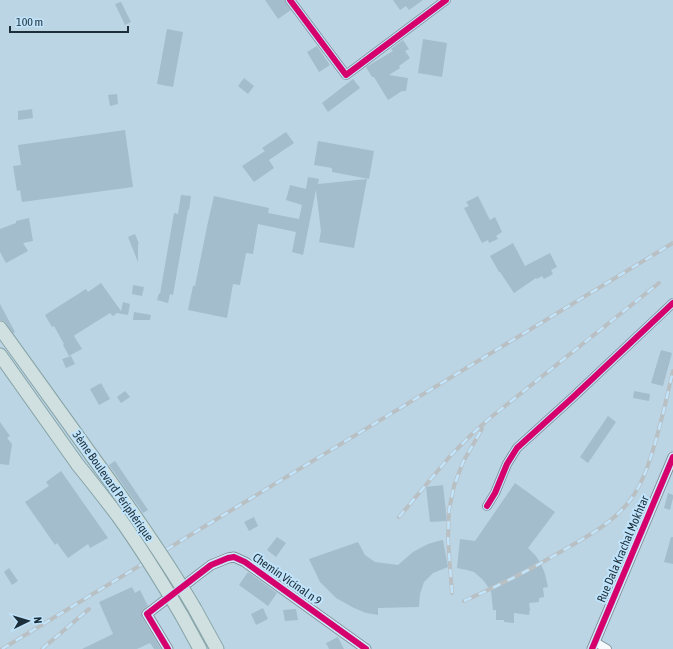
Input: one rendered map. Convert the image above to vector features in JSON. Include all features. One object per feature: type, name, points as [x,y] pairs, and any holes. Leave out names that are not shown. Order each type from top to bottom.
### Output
[{"type":"highway","name":"3ème Boulevard Périphérique","points":[[0,328],[125,502],[195,609],[217,649]]},
{"type":"highway","points":[[0,355],[78,466],[118,517],[146,557],[163,583],[200,649]]},
{"type":"street","points":[[290,0],[346,75],[446,0]]},
{"type":"street","points":[[486,506],[495,493],[507,464],[517,448],[577,394],[673,303]]},
{"type":"street","name":"Rue Dala Krachal Mokhtar","points":[[594,645],[673,457]]},
{"type":"street","name":"Chemin Vicinal n 9","points":[[168,649],[147,614],[211,565],[234,557],[245,562],[366,649]]},
{"type":"street","points":[[594,645],[607,649]]},
{"type":"building","points":[[265,0],[285,0],[291,10],[278,19]]},
{"type":"building","points":[[393,0],[423,0],[409,10],[406,6],[400,10]]},
{"type":"building","points":[[121,2],[131,22],[125,25],[115,4]]},
{"type":"building","points":[[167,29],[183,32],[173,87],[157,84]]},
{"type":"building","points":[[423,39],[447,43],[442,77],[418,73]]},
{"type":"building","points":[[403,40],[409,49],[405,51],[410,58],[399,66],[400,68],[389,75],[408,78],[406,91],[402,91],[388,100],[366,67],[393,51],[391,49]]},
{"type":"building","points":[[317,46],[330,65],[319,72],[307,52]]},
{"type":"building","points":[[244,78],[254,86],[248,94],[238,86]]},
{"type":"building","points":[[353,79],[360,88],[328,112],[322,103]]},
{"type":"building","points":[[117,94],[118,104],[110,106],[108,95]]},
{"type":"building","points":[[32,109],[33,118],[18,120],[18,111]]},
{"type":"building","points":[[125,130],[133,187],[22,202],[20,190],[17,191],[13,166],[21,165],[18,145]]},
{"type":"building","points":[[286,132],[294,143],[269,160],[274,168],[254,182],[242,166],[265,151],[262,148]]},
{"type":"building","points":[[318,141],[374,151],[369,179],[332,172],[332,168],[314,165]]},
{"type":"building","points":[[308,177],[319,179],[318,184],[367,179],[354,248],[319,242],[321,231],[316,190],[303,255],[292,252],[296,232],[258,224],[253,254],[246,253],[240,285],[233,284],[227,318],[188,310],[193,286],[195,286],[214,196],[269,208],[268,213],[299,219],[302,205],[286,200],[290,185],[306,189]]},
{"type":"building","points":[[181,195],[191,196],[173,295],[170,294],[168,303],[157,300],[159,293],[160,294],[174,213],[178,214]]},
{"type":"building","points":[[478,196],[490,220],[495,217],[502,232],[496,236],[498,239],[489,243],[488,240],[482,243],[464,208],[469,206],[466,202]]},
{"type":"building","points":[[29,218],[33,241],[23,243],[28,251],[6,263],[0,252],[0,229],[16,223],[16,221]]},
{"type":"building","points":[[135,234],[139,244],[138,262],[128,237]]},
{"type":"building","points":[[513,243],[525,266],[550,253],[557,267],[551,270],[553,274],[544,279],[542,276],[537,279],[536,278],[514,293],[490,256]]},
{"type":"building","points":[[101,283],[121,311],[123,302],[130,304],[128,315],[117,313],[113,316],[110,313],[75,335],[74,336],[82,349],[69,356],[54,326],[52,327],[45,315],[86,289],[88,292]]},
{"type":"building","points":[[133,285],[144,287],[142,296],[132,294]]},
{"type":"building","points":[[0,304],[15,332],[13,333],[4,321],[0,320]]},
{"type":"building","points":[[134,312],[151,315],[150,320],[133,320]]},
{"type":"building","points":[[661,350],[672,353],[663,386],[651,383]]},
{"type":"building","points":[[71,356],[75,364],[66,368],[62,359]]},
{"type":"building","points":[[101,383],[110,399],[99,405],[90,389]]},
{"type":"building","points":[[125,391],[130,397],[121,403],[117,397]]},
{"type":"building","points":[[634,391],[650,394],[649,401],[633,398]]},
{"type":"building","points":[[608,416],[616,422],[588,463],[580,457]]},
{"type":"building","points":[[0,422],[10,436],[7,438],[12,444],[9,465],[0,464]]},
{"type":"building","points":[[115,461],[148,510],[143,513],[109,465]]},
{"type":"building","points":[[61,471],[108,538],[90,548],[88,544],[68,558],[57,543],[55,545],[25,502],[49,486],[46,482]]},
{"type":"building","points":[[515,483],[555,512],[528,548],[541,564],[548,587],[543,588],[544,597],[539,598],[539,602],[529,603],[529,615],[514,613],[514,623],[504,622],[504,620],[496,620],[496,610],[493,610],[491,591],[483,580],[474,572],[457,568],[460,539],[475,541]]},
{"type":"building","points":[[443,485],[447,521],[430,522],[426,487]]},
{"type":"building","points":[[668,493],[673,495],[670,510],[664,508]]},
{"type":"building","points":[[254,517],[258,526],[249,531],[244,522]]},
{"type":"building","points":[[277,537],[286,543],[276,557],[267,550]]},
{"type":"building","points":[[671,537],[673,537],[673,564],[664,562]]},
{"type":"building","points":[[443,540],[448,567],[433,573],[424,582],[420,594],[419,607],[378,608],[378,615],[366,613],[336,598],[320,582],[309,559],[358,542],[365,555],[375,562],[398,565],[413,552],[428,544]]},
{"type":"building","points":[[9,568],[18,581],[12,585],[4,572]]},
{"type":"building","points":[[248,572],[277,593],[268,606],[239,585]]},
{"type":"building","points":[[132,587],[135,593],[140,590],[148,606],[142,611],[142,617],[161,649],[154,649],[150,643],[137,649],[82,649],[113,634],[99,602]]},
{"type":"building","points":[[263,608],[268,619],[256,625],[251,614]]},
{"type":"building","points":[[296,609],[298,620],[285,621],[283,610]]},
{"type":"building","points":[[338,637],[344,649],[329,649],[326,643]]},
{"type":"railway","points":[[2,649],[673,243]]},
{"type":"railway","points":[[399,517],[451,455],[472,434],[659,283]]},
{"type":"railway","points":[[464,601],[514,578],[592,533],[612,519],[628,503],[646,471],[663,414],[673,371]]},
{"type":"railway","points":[[452,593],[448,539],[449,510],[454,486],[463,462],[482,429]]},
{"type":"railway","points":[[42,649],[89,609]]},
{"type":"cycle path","points":[[290,0],[346,75],[446,0]]},
{"type":"cycle path","points":[[487,506],[495,493],[507,464],[517,448],[673,303]]},
{"type":"cycle path","points":[[592,649],[673,457]]},
{"type":"cycle path","points":[[168,649],[147,614],[211,565],[234,557],[245,562],[366,649]]}]
